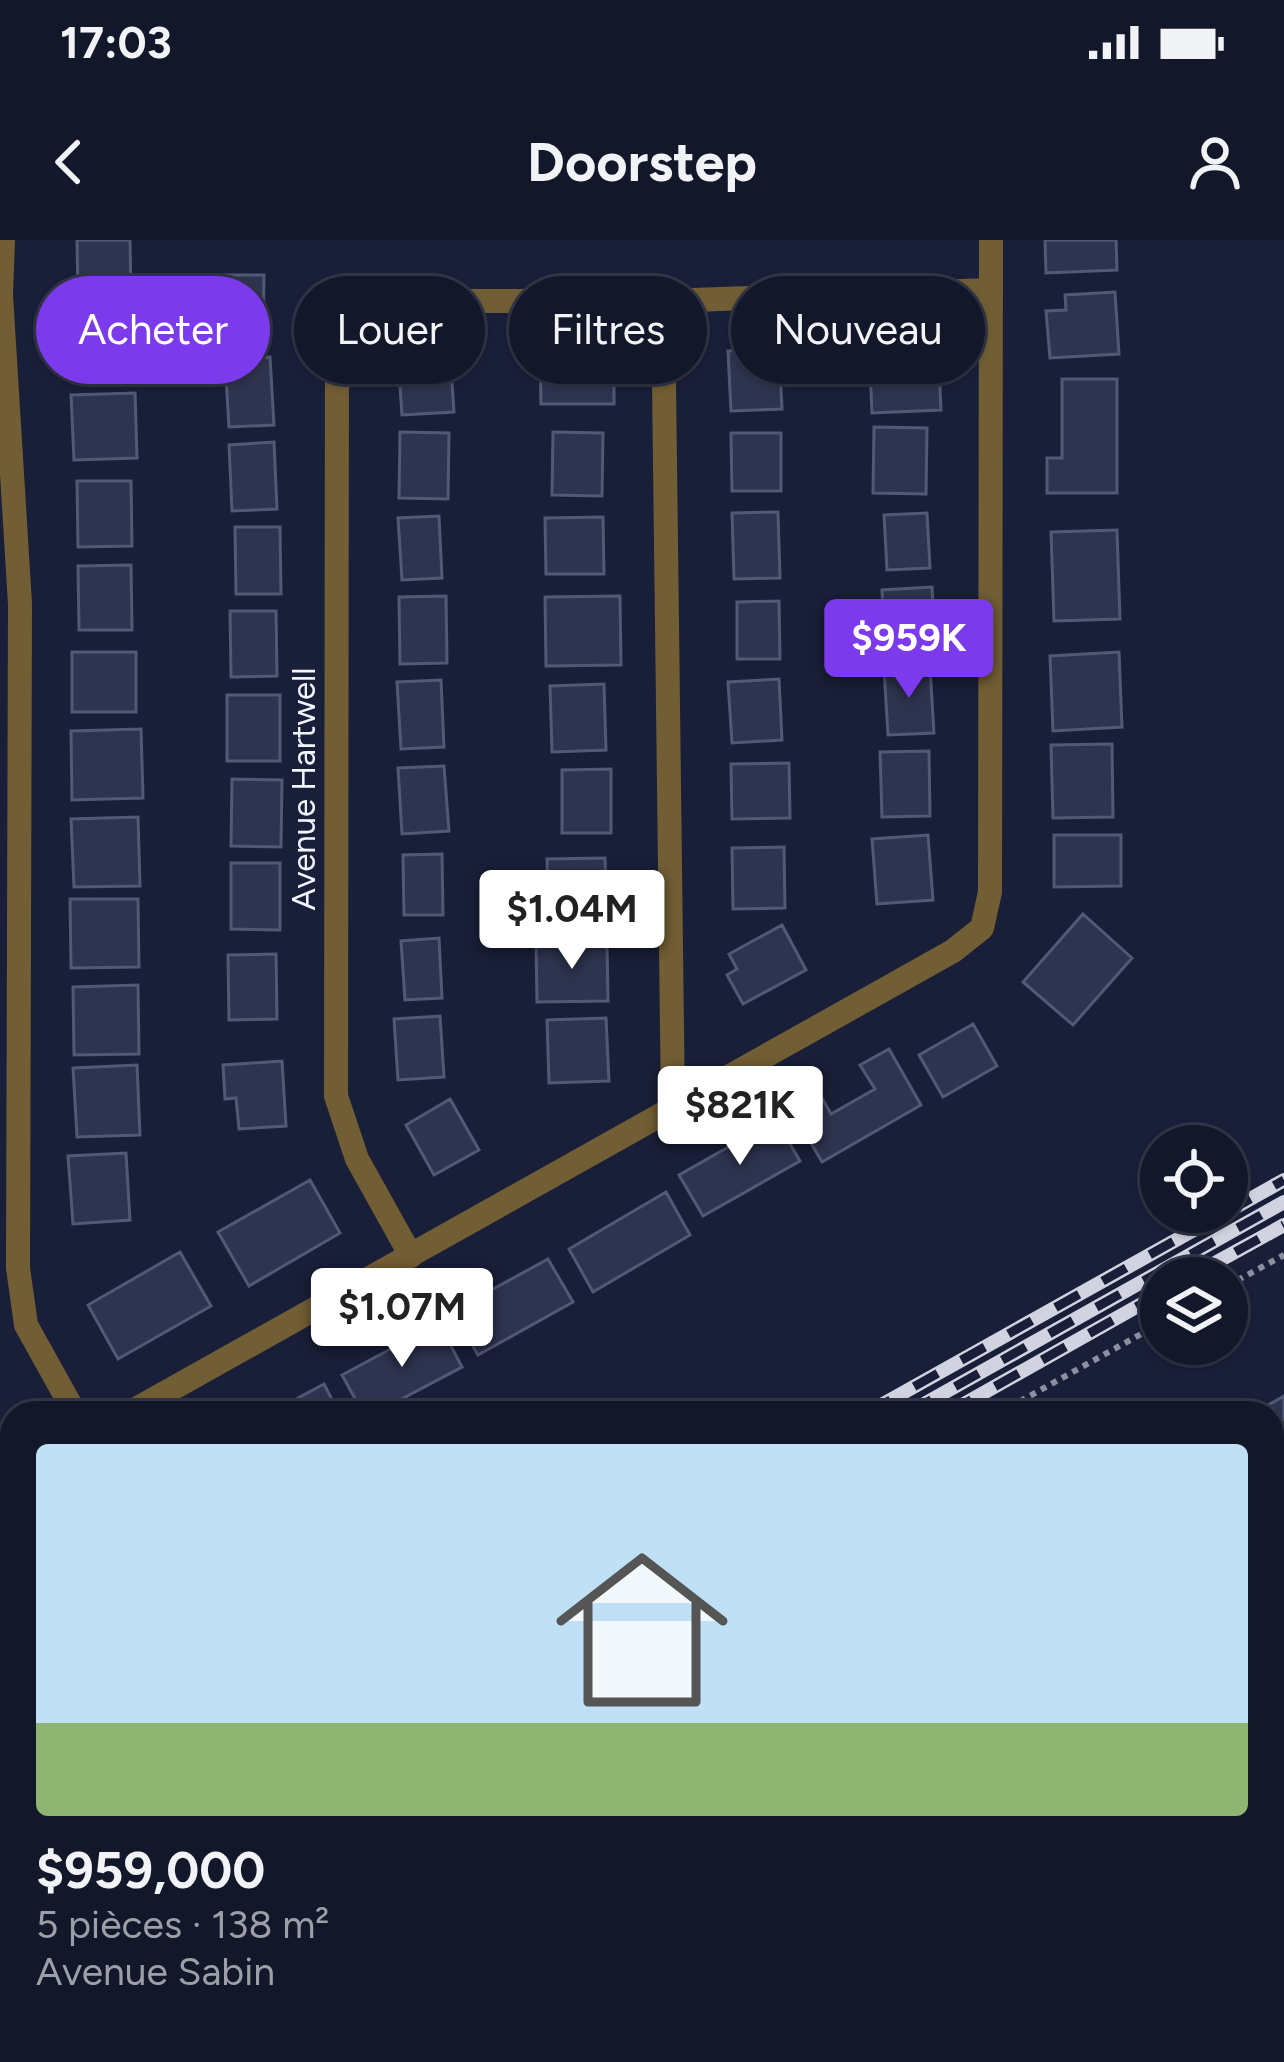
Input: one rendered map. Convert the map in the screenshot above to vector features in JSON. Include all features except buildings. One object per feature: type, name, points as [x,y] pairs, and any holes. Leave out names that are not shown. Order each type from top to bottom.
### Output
[{"type":"street","points":[[3,240],[1,296],[20,604],[18,1268],[26,1325],[68,1401]]},
{"type":"street","points":[[150,1401],[952,952],[982,928],[990,892],[991,240]]},
{"type":"street","points":[[707,300],[992,290]]},
{"type":"street","name":"Avenue Hartwell","points":[[410,1256],[357,1159],[336,1096],[337,336],[347,308],[399,301],[509,301]]},
{"type":"street","points":[[664,384],[673,1108]]},
{"type":"path","points":[[1248,1275],[1284,1255]]},
{"type":"path","points":[[1021,1401],[1140,1335]]},
{"type":"railway","points":[[1248,1200],[1284,1180]]},
{"type":"railway","points":[[929,1401],[1284,1202]]},
{"type":"railway","points":[[1226,1257],[1284,1225]]},
{"type":"railway","points":[[888,1401],[1188,1233]]},
{"type":"railway","points":[[969,1401],[1140,1305]]}]
